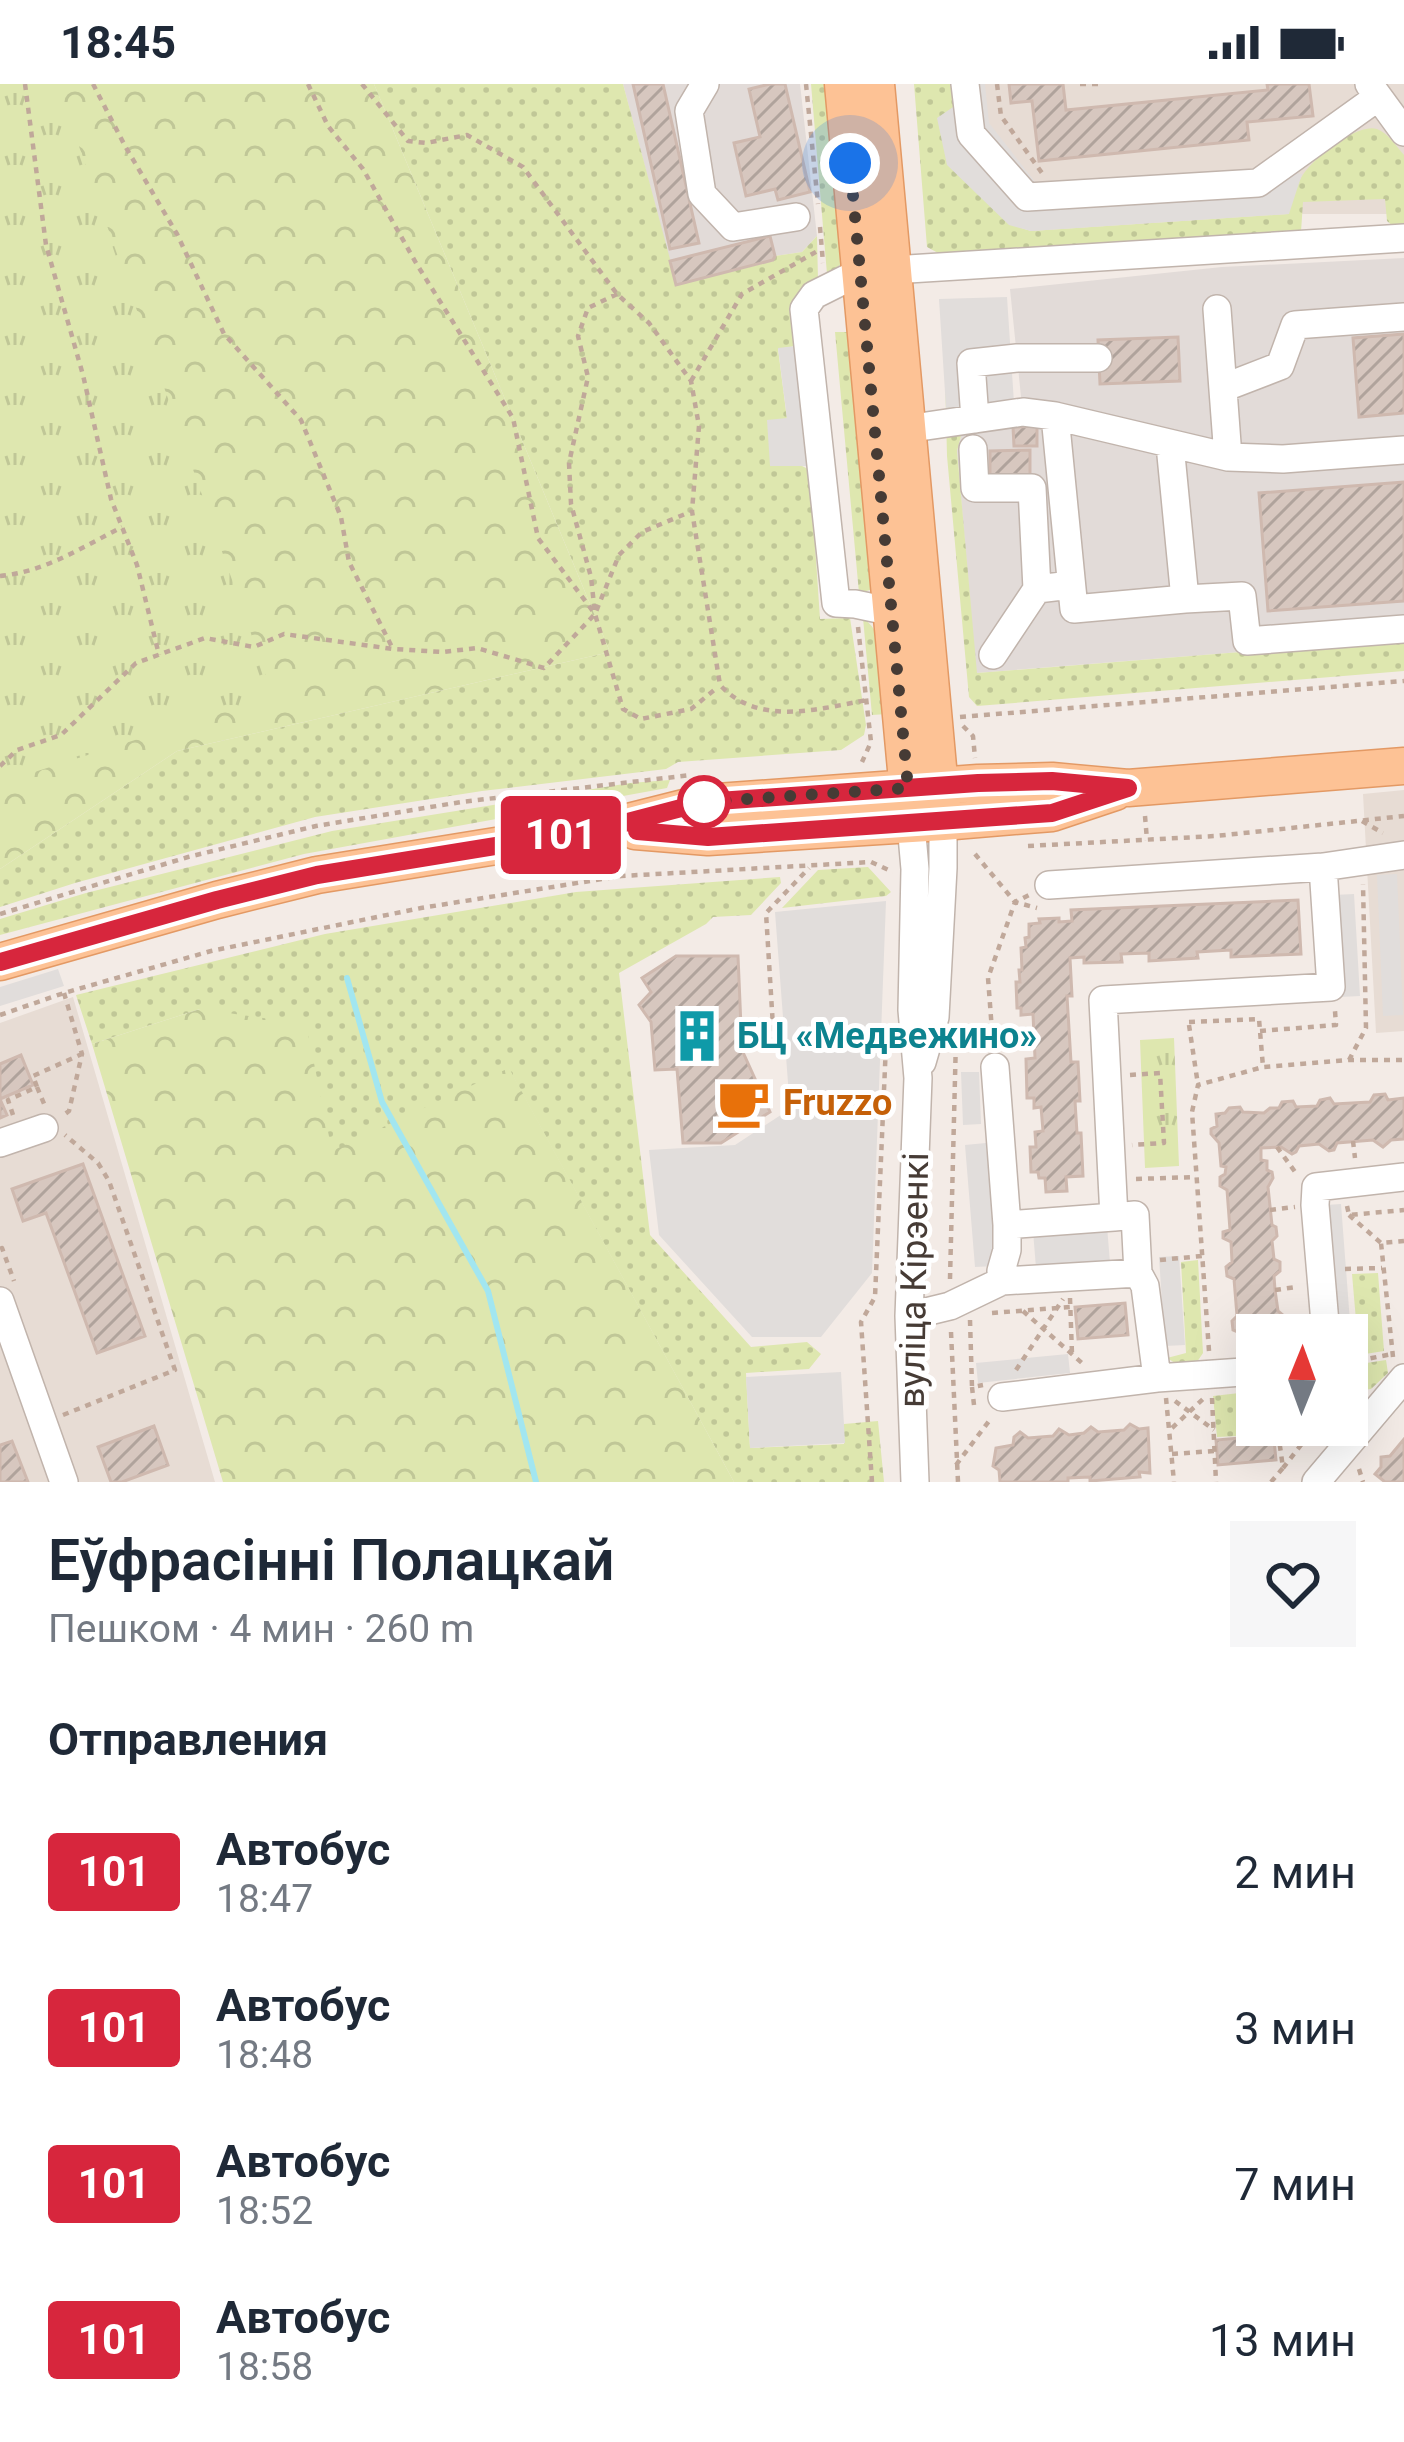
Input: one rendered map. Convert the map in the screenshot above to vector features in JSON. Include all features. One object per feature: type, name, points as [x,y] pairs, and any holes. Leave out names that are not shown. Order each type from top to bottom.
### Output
[{"type":"main road","points":[[843,84],[906,429],[926,805]]},
{"type":"main road","points":[[876,84],[876,271],[893,612],[926,805]]},
{"type":"main road","points":[[0,962],[317,875],[601,829],[708,837],[926,805],[1052,813],[1128,788],[1404,766]]},
{"type":"street","points":[[705,84],[689,111],[702,194],[734,227],[796,217]]},
{"type":"street","points":[[965,84],[971,134],[1027,197],[1258,183],[1374,91],[1404,132]]},
{"type":"street","points":[[893,612],[836,603],[804,309],[814,295],[876,271],[1404,238]]},
{"type":"street","points":[[1217,309],[1228,457]]},
{"type":"street","points":[[1223,388],[1280,366],[1295,325],[1404,317]]},
{"type":"street","points":[[975,419],[971,363],[1098,358]]},
{"type":"street","points":[[906,429],[1023,412],[1228,457],[1283,459],[1404,450]]},
{"type":"street","points":[[1055,416],[1074,609],[1241,596],[1247,641],[1404,629]]},
{"type":"street","points":[[1170,445],[1185,599]]},
{"type":"street","points":[[973,449],[975,488],[1062,485]]},
{"type":"street","points":[[993,655],[1037,589],[1032,488]]},
{"type":"street","points":[[1037,589],[1071,585]]},
{"type":"street","name":"вуліца Кірэенкі","points":[[915,1482],[909,1316],[918,1078],[935,1017],[943,868],[926,805]]},
{"type":"street","points":[[1049,885],[1323,867],[1404,855]]},
{"type":"street","points":[[1114,1217],[1103,1000],[1187,1009],[1331,987],[1323,867]]},
{"type":"street","points":[[995,1067],[1007,1225],[1002,1281]]},
{"type":"street","points":[[0,1143],[44,1117]]},
{"type":"street","points":[[1324,1314],[1316,1186],[1404,1177]]},
{"type":"street","points":[[1007,1225],[1135,1215],[1138,1273],[1145,1286],[1157,1378]]},
{"type":"street","points":[[909,1316],[1002,1281],[1138,1273]]},
{"type":"street","points":[[9,1296],[64,1482]]},
{"type":"street","points":[[1316,1482],[1397,1367]]},
{"type":"street","points":[[1002,1397],[1236,1372]]},
{"type":"path","points":[[25,84],[46,245],[83,375],[111,499],[137,565],[159,655]]},
{"type":"path","points":[[93,84],[177,234],[224,334],[301,420],[341,517],[349,562],[393,649]]},
{"type":"path","points":[[308,84],[328,126],[363,169],[513,418],[538,538],[595,614]]},
{"type":"path","points":[[362,84],[408,141],[426,143],[467,135],[524,167],[617,294],[649,323],[691,381],[699,426],[692,511],[720,686],[733,699],[771,712],[867,700]]},
{"type":"path","points":[[997,84],[1001,116],[1046,178]]},
{"type":"path","points":[[1080,84],[1103,84]]},
{"type":"path","points":[[691,381],[742,295],[822,248]]},
{"type":"path","points":[[617,294],[588,308],[578,336],[588,377],[569,463],[571,504],[591,577],[595,614],[623,709],[641,719],[691,709],[720,686]]},
{"type":"path","points":[[0,766],[16,750],[61,735],[136,663],[205,638],[254,646],[284,634],[393,649],[477,648],[544,668],[595,614],[619,555],[642,532],[692,511]]},
{"type":"path","points":[[0,576],[59,560],[122,527]]},
{"type":"path","points":[[971,718],[1404,681]]},
{"type":"path","points":[[954,716],[973,736],[976,770]]},
{"type":"path","points":[[862,765],[872,742],[870,723]]},
{"type":"path","points":[[0,914],[188,856],[316,826],[461,802],[704,775]]},
{"type":"path","points":[[1029,846],[1216,836],[1404,816]]},
{"type":"path","points":[[976,854],[982,848]]},
{"type":"path","points":[[0,1015],[211,951],[421,908],[622,876],[871,862],[893,870]]},
{"type":"path","points":[[1349,1060],[1366,1028],[1363,863]]},
{"type":"path","points":[[774,1043],[766,913],[811,866]]},
{"type":"path","points":[[995,1067],[988,978],[1015,902],[1049,885]]},
{"type":"path","points":[[1260,1030],[1336,1025],[1331,987]]},
{"type":"path","points":[[62,1416],[175,1370],[109,1181],[98,1163],[52,1124],[69,1111],[82,1054],[64,993]]},
{"type":"path","points":[[1211,1374],[1192,1112],[1198,1085],[1187,1009],[1259,1019],[1263,1067]]},
{"type":"path","points":[[872,1482],[861,1322],[875,1297],[887,1012]]},
{"type":"path","points":[[956,1035],[958,1482]]},
{"type":"path","points":[[44,1117],[33,1076],[82,1054]]},
{"type":"path","points":[[1198,1085],[1263,1067],[1404,1060]]},
{"type":"path","points":[[1106,1077],[1160,1073],[1164,1143],[1110,1147]]},
{"type":"path","points":[[0,1123],[14,1117],[8,1100],[37,1088]]},
{"type":"path","points":[[1353,1141],[1355,1169]]},
{"type":"path","points":[[1277,1147],[1298,1176]]},
{"type":"path","points":[[1112,1180],[1196,1177]]},
{"type":"path","points":[[1270,1210],[1300,1207]]},
{"type":"path","points":[[1348,1215],[1381,1243],[1397,1367]]},
{"type":"path","points":[[1381,1243],[1404,1241]]},
{"type":"path","points":[[0,1249],[9,1296]]},
{"type":"path","points":[[1275,1290],[1308,1286]]},
{"type":"path","points":[[956,1465],[996,1412],[1008,1382],[1069,1290],[1072,1354]]},
{"type":"path","points":[[959,1301],[971,1387]]},
{"type":"path","points":[[992,1313],[1070,1306]]},
{"type":"path","points":[[1022,1310],[1084,1364]]},
{"type":"path","points":[[1170,1430],[1211,1391],[1216,1482]]},
{"type":"path","points":[[1174,1482],[1166,1394],[1214,1430]]},
{"type":"path","points":[[1280,1446],[1283,1468]]},
{"type":"path","points":[[1271,1482],[1300,1446]]},
{"type":"path","points":[[1172,1454],[1215,1451]]},
{"type":"shaded area","points":[[623,84],[800,84],[817,236],[802,252],[676,285]]},
{"type":"shaded area","points":[[955,84],[1404,84],[1404,214],[1289,214],[1031,231],[942,144],[937,118],[956,105]]},
{"type":"shaded area","points":[[955,84],[985,84],[989,123],[1036,183],[1269,169],[1302,174],[1289,214],[1031,231],[1009,225],[947,165],[937,118],[956,105]]},
{"type":"shaded area","points":[[1404,258],[1404,639],[976,673],[957,451],[961,436],[982,429],[1024,426],[1010,289],[1222,267]]},
{"type":"shaded area","points":[[1007,297],[1014,403],[946,408],[939,299]]},
{"type":"shaded area","points":[[796,346],[821,466],[770,466],[767,420],[787,418],[778,348]]},
{"type":"shaded area","points":[[1404,790],[1404,1031],[1376,1033],[1363,794]]},
{"type":"shaded area","points":[[1397,874],[1403,1015],[1383,1016],[1377,875]]},
{"type":"shaded area","points":[[1354,894],[1360,996],[1340,997],[1334,895]]},
{"type":"shaded area","points":[[886,901],[872,1273],[821,1337],[752,1337],[659,1235],[649,1150],[735,1145],[790,1109],[775,912]]},
{"type":"shaded area","points":[[58,969],[64,986],[0,1006],[0,987]]},
{"type":"shaded area","points":[[73,997],[215,1482],[0,1482],[0,1023]]},
{"type":"shaded area","points":[[961,1072],[979,1072],[981,1124],[963,1125]]},
{"type":"shaded area","points":[[986,1143],[996,1266],[975,1267],[965,1145]]},
{"type":"shaded area","points":[[1341,1204],[1349,1314],[1334,1314],[1326,1205]]},
{"type":"shaded area","points":[[1107,1226],[1110,1263],[1036,1268],[1033,1231]]},
{"type":"shaded area","points":[[1179,1256],[1185,1345],[1165,1346],[1159,1257]]},
{"type":"shaded area","points":[[1068,1354],[1070,1373],[978,1383],[976,1363]]},
{"type":"shaded area","points":[[841,1372],[845,1443],[750,1448],[746,1377]]},
{"type":"green space","points":[[0,84],[374,84],[610,652],[177,751],[0,869]]},
{"type":"green space","points":[[0,84],[57,84],[273,696],[0,783]]},
{"type":"green space","points":[[374,84],[623,84],[677,285],[802,252],[817,236],[818,280],[796,346],[778,349],[787,419],[770,465],[810,470],[820,619],[850,618],[864,735],[841,750],[678,762],[666,769],[315,817],[0,907],[0,869],[177,751],[610,652]]},
{"type":"green space","points":[[811,84],[827,84],[842,256],[840,265],[827,274]]},
{"type":"green space","points":[[914,84],[955,84],[1009,224],[1031,231],[1288,214],[1299,182],[1313,162],[1334,144],[1368,128],[1385,133],[1404,155],[1404,223],[1394,227],[1387,221],[1385,199],[1303,202],[1301,232],[938,253],[927,247]]},
{"type":"green space","points":[[835,332],[849,332],[874,581],[870,590],[859,593]]},
{"type":"green space","points":[[944,332],[952,435],[961,436],[957,451],[977,673],[1404,639],[1404,671],[977,706],[969,697],[947,456]]},
{"type":"green space","points":[[863,618],[882,649],[887,714],[872,715]]},
{"type":"green space","points":[[670,780],[667,788],[304,854],[0,935],[0,919],[332,831]]},
{"type":"green space","points":[[868,867],[891,892],[886,896],[782,908],[818,870]]},
{"type":"green space","points":[[780,877],[781,883],[751,915],[713,917],[619,973],[650,1235],[751,1347],[807,1342],[821,1354],[809,1369],[746,1373],[750,1448],[844,1444],[844,1424],[878,1421],[884,1482],[734,1482],[509,1069],[332,1152],[200,1009],[92,1044],[76,995],[325,934],[576,892]]},
{"type":"green space","points":[[200,1009],[306,1024],[332,1151],[509,1068],[734,1482],[223,1482],[92,1044]]},
{"type":"green space","points":[[1174,1038],[1179,1166],[1145,1168],[1140,1040]]},
{"type":"green space","points":[[1198,1260],[1203,1353],[1195,1365],[1180,1366],[1167,1358],[1186,1353],[1181,1262]]},
{"type":"green space","points":[[1378,1273],[1384,1351],[1368,1354],[1368,1314],[1355,1314],[1352,1274]]},
{"type":"green space","points":[[1386,1360],[1388,1373],[1368,1389],[1368,1363]]},
{"type":"green space","points":[[1236,1393],[1236,1436],[1217,1437],[1213,1396]]},
{"type":"building","points":[[633,84],[663,84],[699,243],[670,249]]},
{"type":"building","points":[[785,84],[810,192],[778,200],[775,189],[746,196],[734,143],[760,137],[749,89]]},
{"type":"building","points":[[1009,84],[1063,84],[1066,110],[1268,90],[1267,84],[1309,84],[1313,116],[1247,122],[1249,140],[1039,161],[1032,101],[1011,103]]},
{"type":"building","points":[[770,236],[773,260],[676,285],[670,261]]},
{"type":"building","points":[[1404,334],[1404,413],[1359,417],[1353,338]]},
{"type":"building","points":[[1178,337],[1180,381],[1100,384],[1098,340]]},
{"type":"building","points":[[1037,426],[1037,446],[1014,446],[1013,427]]},
{"type":"building","points":[[1030,450],[1030,475],[990,475],[990,451]]},
{"type":"building","points":[[1404,482],[1404,601],[1268,611],[1259,493]]},
{"type":"building","points":[[1298,900],[1301,954],[1231,957],[1231,950],[1149,961],[1149,953],[1121,954],[1122,962],[1084,963],[1084,957],[1070,958],[1072,996],[1067,996],[1071,1062],[1078,1062],[1080,1101],[1075,1101],[1083,1176],[1066,1177],[1067,1191],[1046,1192],[1045,1178],[1031,1172],[1030,1147],[1036,1147],[1035,1132],[1043,1131],[1041,1107],[1034,1108],[1034,1098],[1027,1098],[1026,1059],[1035,1058],[1033,1014],[1021,1015],[1017,1008],[1016,982],[1020,982],[1021,948],[1026,947],[1029,924],[1040,923],[1039,919],[1072,921],[1071,910]]},
{"type":"building","name":"БЦ «Медвежино»","points":[[676,956],[738,956],[742,1050],[770,1112],[721,1143],[683,1143],[677,1069],[655,1070],[651,1022],[639,1005],[651,992],[642,978]]},
{"type":"building","points":[[21,1055],[33,1085],[0,1099],[0,1064]]},
{"type":"building","points":[[1374,1095],[1404,1098],[1404,1139],[1391,1140],[1383,1147],[1373,1140],[1337,1143],[1329,1151],[1319,1144],[1299,1146],[1292,1154],[1281,1147],[1261,1148],[1261,1160],[1267,1161],[1273,1178],[1268,1187],[1277,1236],[1272,1241],[1274,1259],[1280,1262],[1275,1290],[1282,1314],[1237,1314],[1234,1279],[1227,1276],[1226,1267],[1232,1262],[1231,1242],[1223,1238],[1223,1232],[1230,1230],[1227,1190],[1220,1186],[1226,1167],[1221,1166],[1219,1143],[1211,1134],[1217,1126],[1216,1114],[1240,1107],[1243,1112],[1264,1113],[1293,1101],[1296,1107],[1317,1106],[1330,1098],[1334,1104],[1370,1102]]},
{"type":"building","points":[[83,1164],[145,1336],[97,1353],[46,1213],[23,1221],[12,1189]]},
{"type":"building","points":[[1125,1303],[1128,1335],[1078,1339],[1075,1307]]},
{"type":"building","points":[[1130,1424],[1148,1428],[1150,1473],[1139,1472],[1140,1477],[1000,1482],[999,1470],[993,1466],[996,1448],[1013,1445],[1020,1432],[1028,1438],[1053,1436],[1059,1429],[1069,1435],[1091,1427],[1098,1432],[1124,1430]]},
{"type":"building","points":[[154,1426],[168,1465],[111,1482],[98,1447]]},
{"type":"building","points":[[1236,1438],[1236,1446],[1275,1446],[1276,1460],[1218,1465],[1216,1440]]},
{"type":"building","points":[[1404,1439],[1404,1482],[1385,1482],[1375,1474],[1381,1457],[1390,1456]]},
{"type":"building","points":[[12,1441],[28,1482],[0,1482],[0,1445]]},
{"type":"waterway","points":[[347,978],[382,1102],[488,1291],[536,1482]]},
{"type":"bus line","name":"101","points":[[0,962],[317,875],[601,829],[704,802],[978,783],[1052,781],[1128,788],[1052,813],[708,837],[637,831]]},
{"type":"place","name":"БЦ «Медвежино»","points":[[697,1036]]},
{"type":"place","name":"Fruzzo","points":[[743,1103]]},
{"type":"route","points":[[704,802],[908,788],[850,163]]}]
